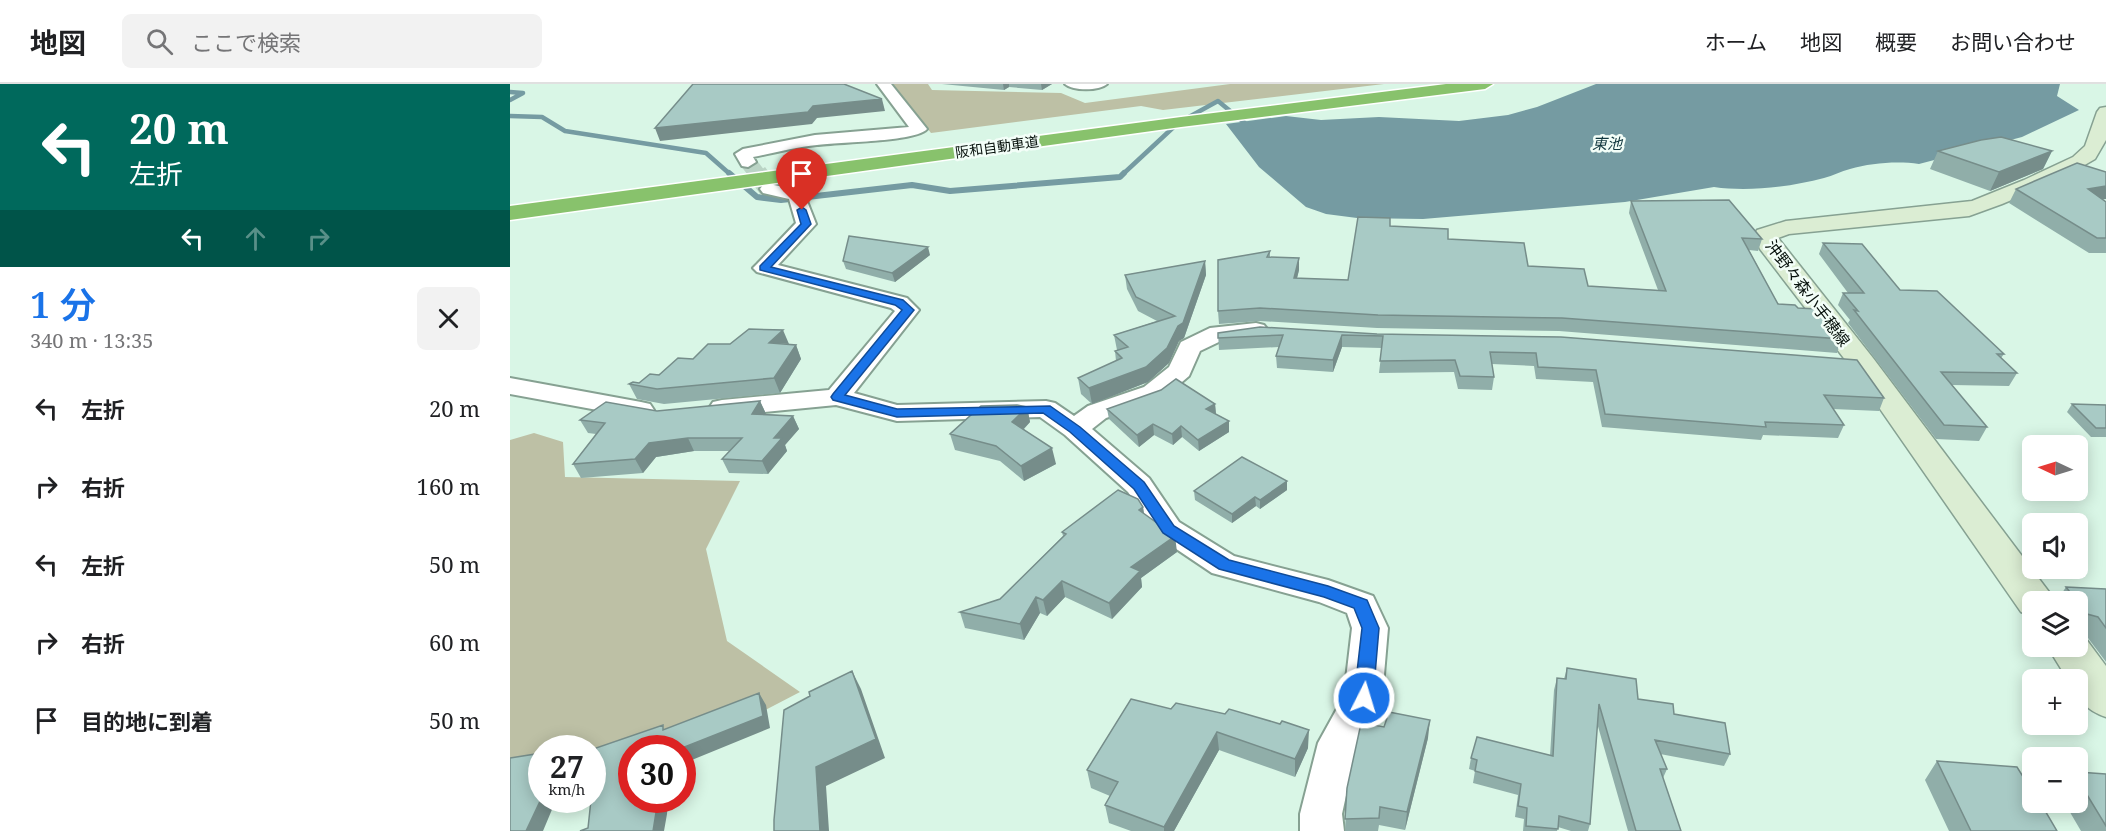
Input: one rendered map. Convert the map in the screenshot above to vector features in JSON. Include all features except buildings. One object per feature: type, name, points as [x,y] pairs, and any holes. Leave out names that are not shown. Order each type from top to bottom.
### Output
[{"type":"highway","name":"阪和自動車道","points":[[510,203],[1179,119],[1429,84]]},
{"type":"highway","name":"阪和自動車道","points":[[1300,103],[1485,84]]},
{"type":"highway","name":"阪和自動車道","points":[[510,213],[1179,119]]},
{"type":"main road","name":"沖野々森小手穂線","points":[[2027,591],[1863,364],[1768,244],[1765,235],[1786,228],[1969,209],[1986,204],[2088,155],[2106,112]]},
{"type":"main road","points":[[2076,657],[2106,699]]},
{"type":"street","points":[[748,162],[742,154],[815,141],[905,133],[919,129],[884,84]]},
{"type":"street","points":[[1072,84],[1101,84]]},
{"type":"street","points":[[769,189],[797,195],[806,224],[764,268],[899,303],[908,310],[837,397]]},
{"type":"street","points":[[1075,429],[1097,412],[1153,393],[1180,371],[1191,348],[1218,333],[1283,331]]},
{"type":"street","points":[[1828,361],[1863,364]]},
{"type":"street","points":[[510,386],[664,414]]},
{"type":"street","points":[[699,411],[837,397],[897,413],[1046,409],[1075,429],[1139,485],[1168,529],[1224,565],[1328,592],[1361,604],[1370,628],[1364,698],[1338,743],[1321,814],[1322,831]]},
{"type":"green space","points":[[893,84],[928,84],[932,90],[1061,93],[1085,103],[1230,84],[1384,84],[1163,110],[1141,106],[931,133]]},
{"type":"green space","points":[[534,433],[563,442],[565,477],[740,481],[706,549],[727,641],[800,692],[723,732],[696,737],[618,735],[618,751],[606,753],[606,735],[528,735],[528,766],[510,769],[510,440]]},
{"type":"water","name":"東池","points":[[1596,84],[2060,84],[2057,96],[2079,110],[2022,137],[1919,164],[1867,165],[1811,181],[1769,188],[1714,187],[1625,202],[1423,219],[1357,218],[1326,214],[1306,207],[1259,167],[1226,124],[1286,116],[1321,120],[1379,117],[1459,121],[1508,115],[1537,107]]},
{"type":"waterway","points":[[510,92],[523,93],[510,100]]},
{"type":"waterway","points":[[1122,175],[1178,123],[1218,101],[1251,128]]},
{"type":"waterway","points":[[510,116],[542,117],[565,131],[706,153],[731,175]]},
{"type":"waterway","points":[[729,173],[757,197],[781,200],[912,185],[950,191],[1120,177],[1122,175]]},
{"type":"tunnel","points":[[748,162],[758,175]]},
{"type":"tunnel","points":[[757,173],[769,189]]},
{"type":"route","points":[[802,210],[806,224],[764,268],[899,303],[908,310],[837,397],[897,413],[1046,409],[1075,429],[1139,485],[1168,529],[1224,565],[1328,592],[1361,604],[1370,628],[1364,698]]}]
